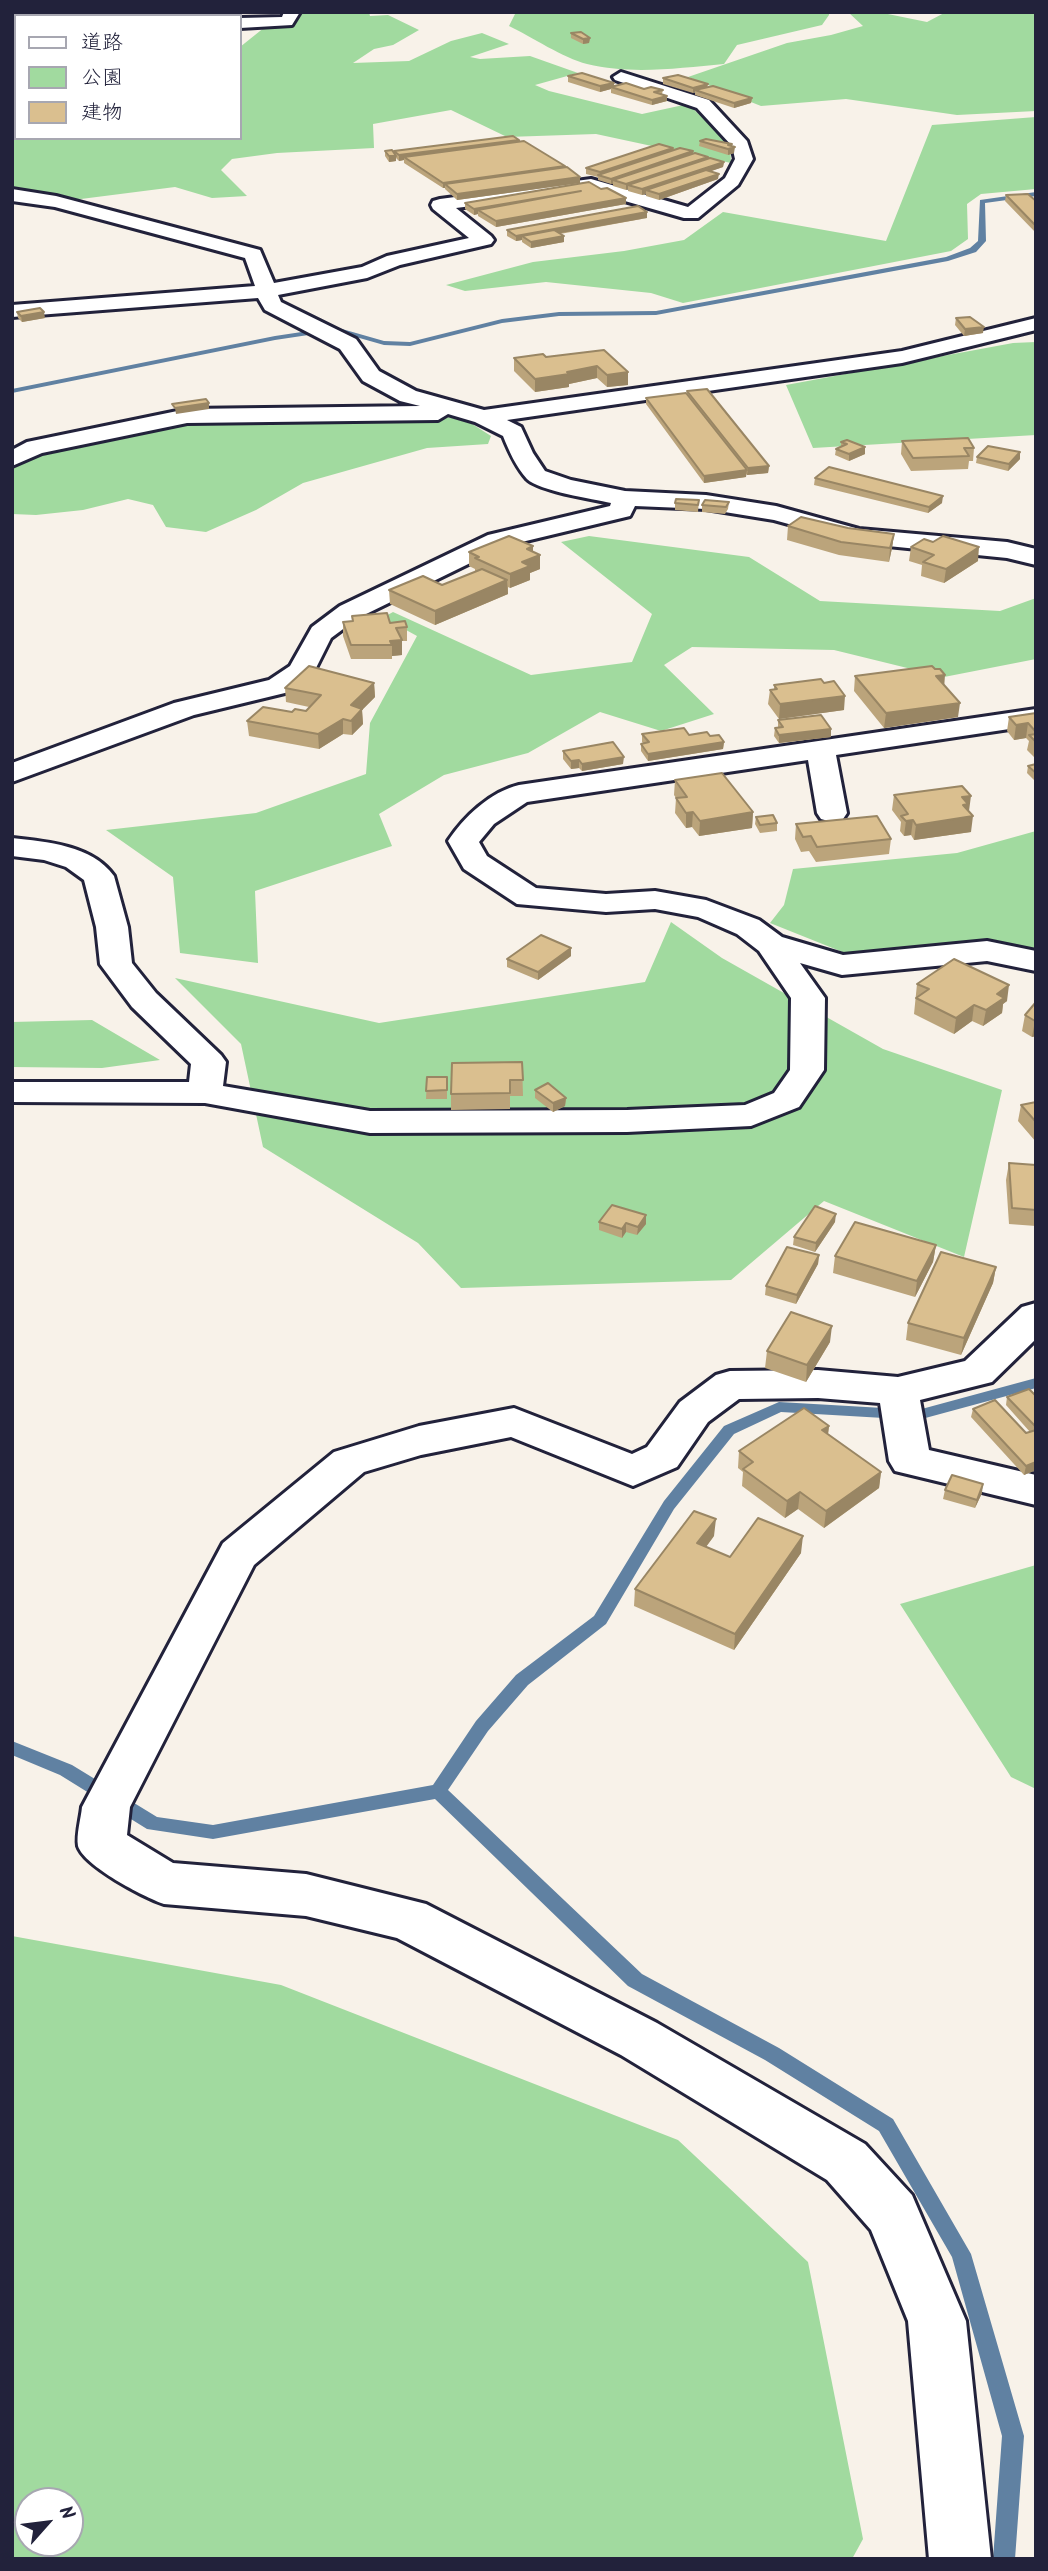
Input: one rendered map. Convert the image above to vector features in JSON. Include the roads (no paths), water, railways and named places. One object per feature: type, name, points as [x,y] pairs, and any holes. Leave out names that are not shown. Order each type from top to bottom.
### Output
[{"type":"street","points":[[94,12],[121,14]]},
{"type":"street","points":[[242,23],[287,22],[292,12]]},
{"type":"street","points":[[12,311],[265,290],[367,272],[394,260],[484,240],[440,205],[591,185],[691,214],[732,181],[744,159],[741,145],[703,104],[621,78]]},
{"type":"street","points":[[12,195],[55,202],[146,224],[253,254],[262,271],[265,290],[272,306],[348,344],[371,376],[408,396],[473,415],[513,432],[521,453],[537,476],[565,486],[625,498],[706,502],[776,513],[858,536],[1007,550],[1036,557]]},
{"type":"street","points":[[12,459],[35,447],[187,416],[473,415],[902,357],[1036,324]]},
{"type":"street","points":[[12,773],[184,709],[279,686],[302,670],[308,654],[321,634],[349,612],[497,540],[621,511],[625,498]]},
{"type":"street","points":[[12,1092],[205,1093],[370,1122],[627,1121],[751,1115],[787,1100],[807,1070],[808,998],[771,944],[748,927],[706,909],[655,900],[606,904],[528,897],[475,862],[463,841],[483,818],[519,794],[1036,717]]},
{"type":"street","points":[[821,750],[832,813]]},
{"type":"street","points":[[12,847],[47,851],[77,860],[98,876],[111,927],[116,964],[144,1000],[209,1062],[205,1093]]},
{"type":"street","points":[[771,944],[842,965],[987,951],[1036,961]]},
{"type":"street","points":[[960,2559],[937,2322],[892,2213],[846,2162],[639,2039],[408,1919],[306,1895],[164,1883],[102,1844],[106,1807],[238,1554],[349,1462],[419,1441],[514,1422],[633,1471],[662,1457],[694,1412],[730,1385],[818,1384],[898,1391],[978,1372],[1036,1316]]},
{"type":"street","points":[[898,1391],[910,1461],[1036,1490]]},
{"type":"waterway","points":[[12,391],[275,338],[335,329],[384,343],[410,344],[502,321],[559,314],[656,313],[948,259],[973,250],[982,241],[982,201],[1036,194]]},
{"type":"waterway","points":[[438,1791],[482,1726],[522,1680],[600,1620],[669,1505],[729,1430],[779,1407],[918,1415],[1036,1383]]},
{"type":"waterway","points":[[12,1748],[66,1770],[153,1824],[213,1832],[438,1791]]},
{"type":"waterway","points":[[438,1791],[635,1980],[772,2054],[886,2125],[961,2254],[1013,2436],[1004,2559]]}]
